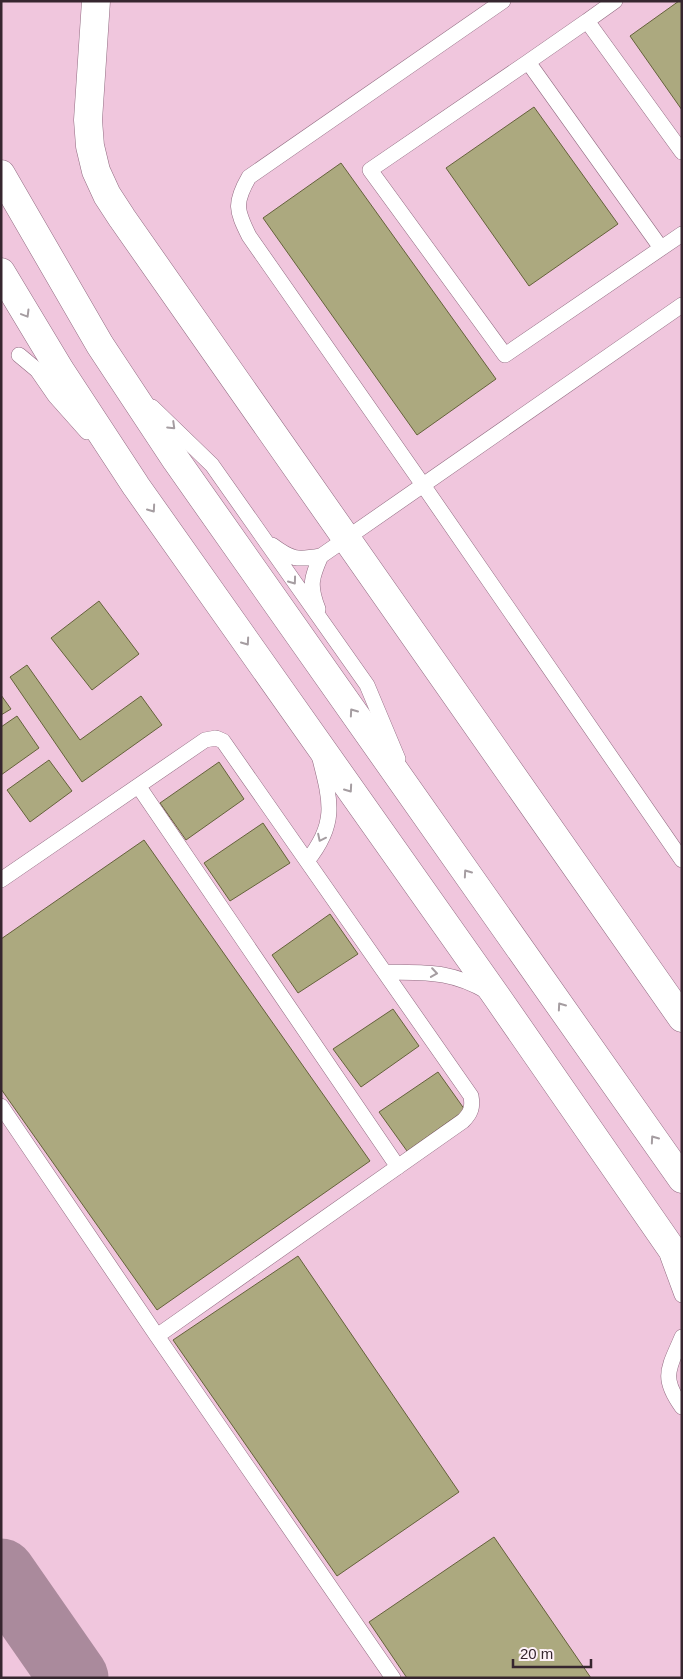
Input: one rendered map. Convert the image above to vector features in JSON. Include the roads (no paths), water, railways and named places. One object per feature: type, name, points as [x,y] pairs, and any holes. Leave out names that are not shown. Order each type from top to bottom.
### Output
[{"type":"street","points":[[96,1],[88,120],[90,146],[96,171],[107,195],[682,1018]]},
{"type":"street","points":[[1,174],[100,345],[176,460],[682,1179]]},
{"type":"street","points":[[1,272],[60,370],[136,486],[497,997],[682,1264]]},
{"type":"lane","points":[[502,1],[249,177],[239,194],[238,215],[249,236],[682,860]]},
{"type":"lane","points":[[615,1],[370,170],[504,355],[682,234]]},
{"type":"lane","points":[[587,21],[682,152]]},
{"type":"lane","points":[[528,62],[661,248]]},
{"type":"lane","points":[[261,536],[282,553],[300,560],[321,556],[682,305]]},
{"type":"lane","points":[[19,355],[37,370],[55,396],[136,486]]},
{"type":"lane","points":[[124,380],[212,465],[367,684],[415,800]]},
{"type":"lane","points":[[321,556],[312,575],[313,595],[324,624]]},
{"type":"lane","points":[[1,880],[205,740],[216,738],[223,741],[471,1096],[472,1110],[463,1121],[157,1336]]},
{"type":"lane","points":[[307,861],[320,842],[327,827],[330,802],[315,740]]},
{"type":"lane","points":[[139,787],[398,1167]]},
{"type":"lane","points":[[385,972],[428,972],[452,976],[476,985],[497,997]]},
{"type":"lane","points":[[1,1106],[393,1678]]},
{"type":"lane","points":[[660,1232],[682,1295]]},
{"type":"lane","points":[[682,1337],[670,1366],[668,1381],[682,1407]]}]
